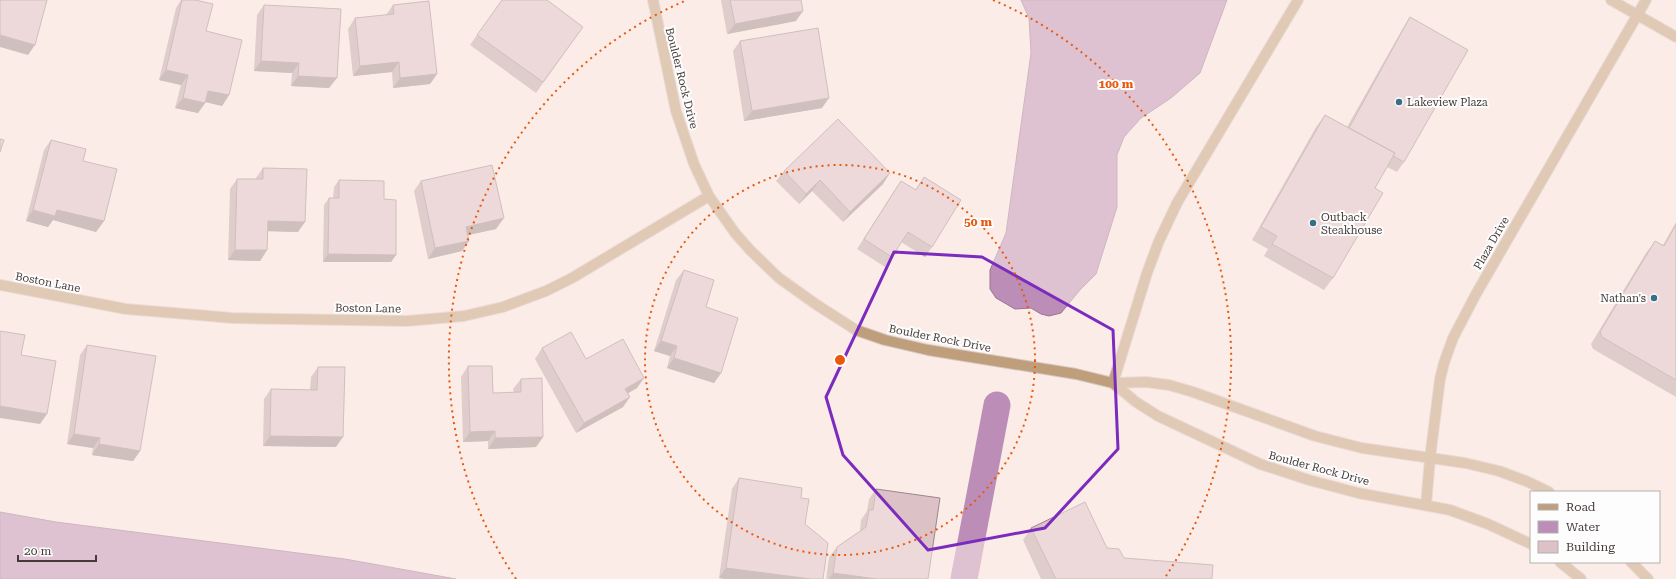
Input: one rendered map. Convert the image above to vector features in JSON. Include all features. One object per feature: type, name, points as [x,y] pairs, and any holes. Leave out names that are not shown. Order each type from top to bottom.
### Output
[{"type":"street","name":"Boulder Rock Drive","points":[[653,0],[676,111],[694,164],[709,196],[735,233],[750,250],[780,278],[817,305],[856,330],[885,340],[928,350],[1076,374],[1113,383],[1146,382],[1169,385],[1206,396],[1315,436],[1362,448],[1465,463],[1499,471],[1547,491]]},
{"type":"street","points":[[1113,383],[1147,273],[1159,241],[1177,203],[1298,0]]},
{"type":"street","points":[[1611,0],[1676,37]]},
{"type":"street","name":"Plaza Drive","points":[[1426,505],[1430,458],[1440,379],[1453,338],[1480,287],[1646,0]]},
{"type":"street","name":"Boston Lane","points":[[0,285],[126,309],[232,318],[407,320],[464,316],[503,307],[546,291],[572,278],[709,196]]},
{"type":"street","name":"Boulder Rock Drive","points":[[1113,383],[1136,402],[1158,416],[1260,464],[1309,480],[1358,493],[1450,510],[1488,524],[1530,544]]},
{"type":"street","points":[[1561,563],[1581,579]]},
{"type":"street","points":[[1633,563],[1648,579]]},
{"type":"highlighted area","points":[[894,252],[982,257],[1113,330],[1118,449],[1045,528],[928,550],[843,455],[826,397]]},
{"type":"water","points":[[1021,0],[1227,0],[1200,73],[1171,98],[1141,118],[1124,137],[1117,155],[1117,207],[1096,274],[1080,290],[1061,313],[1049,316],[1041,314],[1031,308],[1015,309],[996,298],[990,289],[990,270],[1006,233],[1031,53],[1029,18]]},
{"type":"water","points":[[0,512],[56,522],[345,559],[456,579],[0,579]]},
{"type":"building","points":[[0,0],[47,0],[35,45],[0,35]]},
{"type":"building","points":[[182,0],[195,0],[213,4],[206,31],[242,40],[229,95],[208,91],[205,103],[183,98],[188,75],[166,70]]},
{"type":"building","points":[[502,0],[547,0],[583,27],[543,82],[477,35]]},
{"type":"building","points":[[730,0],[801,0],[803,11],[735,24]]},
{"type":"building","points":[[429,1],[437,74],[400,78],[399,62],[360,66],[355,18],[394,14],[393,5]]},
{"type":"building","points":[[264,5],[341,9],[337,78],[298,76],[299,63],[261,61]]},
{"type":"building","name":"Lakeview Plaza","points":[[1410,17],[1468,50],[1404,162],[1393,156],[1395,153],[1349,128]]},
{"type":"building","points":[[818,28],[829,98],[752,111],[740,41]]},
{"type":"building","name":"Outback Steakhouse","points":[[1325,115],[1395,153],[1375,188],[1383,193],[1333,278],[1272,244],[1277,236],[1261,227]]},
{"type":"building","points":[[838,119],[890,173],[850,212],[820,180],[806,194],[784,171]]},
{"type":"building","points":[[0,139],[4,140],[0,152]]},
{"type":"building","points":[[51,140],[86,149],[83,161],[117,169],[104,221],[57,210],[55,216],[33,210]]},
{"type":"building","points":[[492,165],[504,218],[466,227],[469,241],[435,248],[421,181]]},
{"type":"building","points":[[263,168],[307,169],[305,222],[268,221],[267,250],[235,250],[237,179],[263,179]]},
{"type":"building","points":[[924,177],[961,200],[932,247],[908,232],[892,257],[864,239],[901,181],[916,190]]},
{"type":"building","points":[[339,180],[384,181],[384,199],[396,200],[396,255],[328,254],[329,198],[339,198]]},
{"type":"building","points":[[1676,225],[1676,380],[1602,337],[1600,332],[1655,241],[1664,246]]},
{"type":"building","points":[[684,270],[714,280],[706,307],[738,318],[721,373],[674,358],[677,346],[661,341]]},
{"type":"building","points":[[0,331],[25,335],[21,355],[56,361],[47,414],[0,406]]},
{"type":"building","points":[[571,332],[586,359],[623,339],[644,378],[625,389],[630,397],[584,423],[542,348]]},
{"type":"building","points":[[87,345],[156,356],[140,451],[99,444],[100,438],[74,434]]},
{"type":"building","points":[[468,366],[492,366],[493,393],[521,392],[521,379],[542,378],[543,437],[495,438],[495,431],[470,432]]},
{"type":"building","points":[[318,367],[345,367],[343,437],[270,436],[271,389],[317,390]]},
{"type":"building","points":[[739,478],[802,488],[801,498],[809,499],[805,524],[828,543],[823,579],[811,579],[726,568]]},
{"type":"building","points":[[876,489],[940,498],[928,579],[877,579],[833,573],[837,547],[866,527],[869,510],[873,510]]},
{"type":"building","points":[[1085,502],[1107,548],[1119,549],[1124,558],[1213,565],[1212,579],[1056,579],[1031,528]]},
{"type":"waterway","points":[[964,579],[997,405]]},
{"type":"place","name":"Lakeview Plaza","points":[[1399,102]]},
{"type":"place","name":"Outback Steakhouse","points":[[1313,223]]},
{"type":"place","name":"Nathan's","points":[[1654,298]]}]
